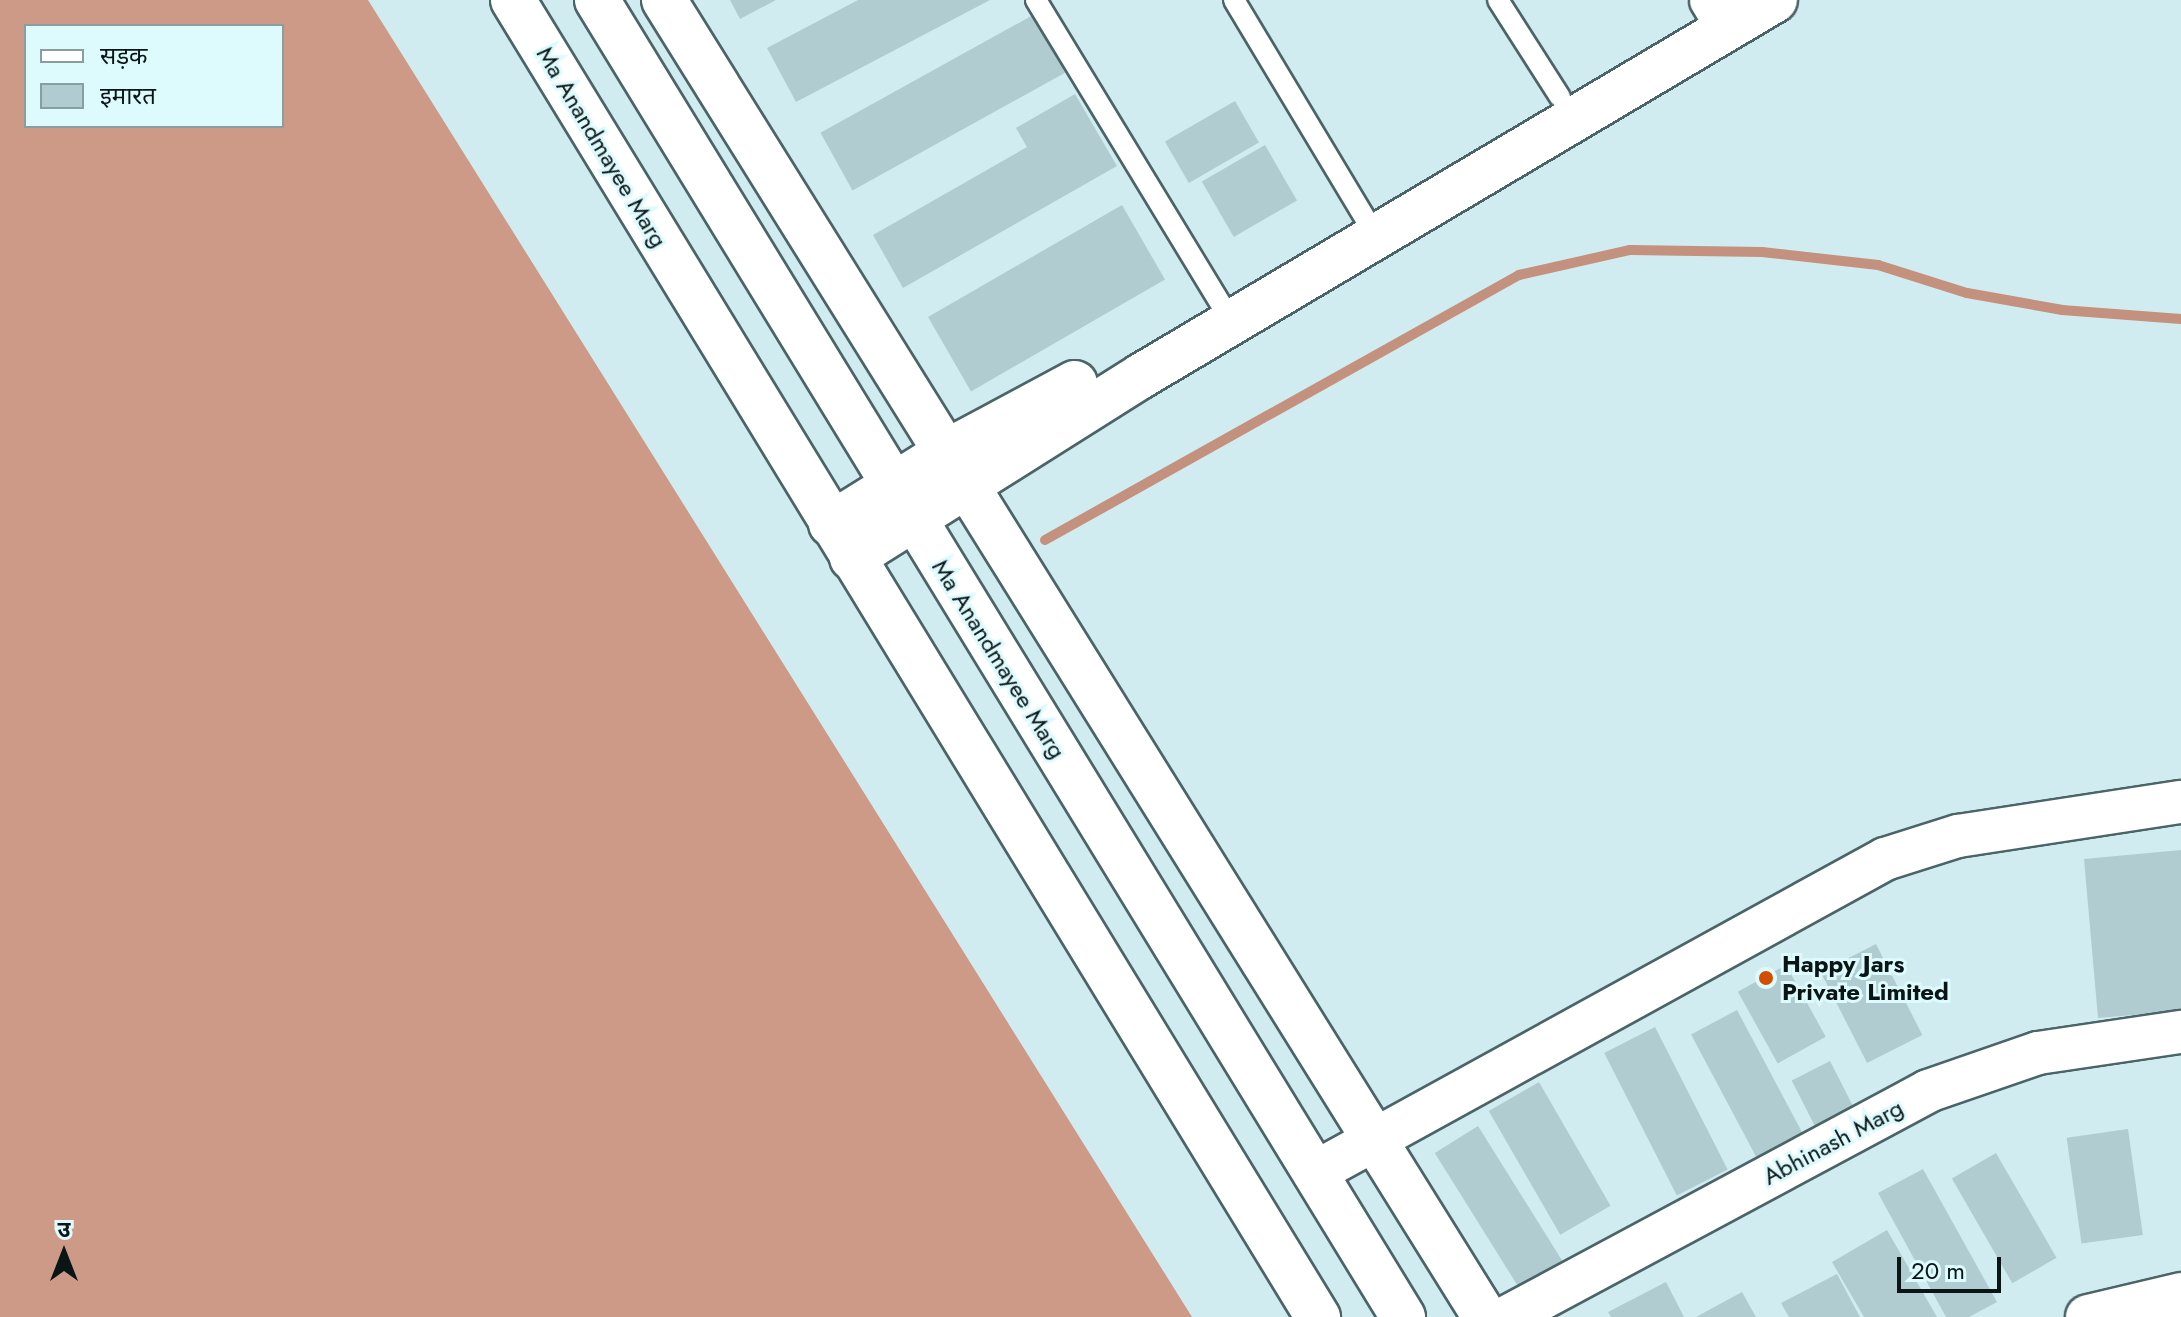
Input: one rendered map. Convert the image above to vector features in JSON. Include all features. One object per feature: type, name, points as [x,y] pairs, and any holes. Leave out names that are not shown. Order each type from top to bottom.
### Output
[{"type":"street","name":"Ma Anandmayee Marg","points":[[513,0],[1318,1317]]},
{"type":"street","name":"Ma Anandmayee Marg","points":[[597,0],[1403,1317]]},
{"type":"street","points":[[664,0],[1485,1317]]},
{"type":"street","points":[[956,467],[1775,0]]},
{"type":"street","points":[[841,541],[1221,304],[1366,220],[1560,97],[1721,3]]},
{"type":"street","points":[[1314,1173],[1885,859],[1958,836],[2181,802]]},
{"type":"street","name":"Abhinash Marg","points":[[1507,1317],[1928,1091],[2038,1053],[2181,1032]]},
{"type":"street","points":[[2094,1316],[2181,1295]]},
{"type":"lane","points":[[1036,0],[1221,304]]},
{"type":"lane","points":[[1234,0],[1366,220]]},
{"type":"lane","points":[[1498,0],[1560,97]]},
{"type":"shaded area","points":[[0,0],[368,0],[1192,1317],[0,1317]]},
{"type":"building","points":[[730,0],[776,0],[740,19]]},
{"type":"building","points":[[858,0],[990,0],[796,102],[767,48]]},
{"type":"building","points":[[1033,15],[1065,73],[852,191],[820,133]]},
{"type":"building","points":[[1075,94],[1117,166],[903,288],[873,235],[1027,147],[1016,128]]},
{"type":"building","points":[[1235,101],[1259,143],[1189,183],[1165,142]]},
{"type":"building","points":[[1265,145],[1297,200],[1234,237],[1202,182]]},
{"type":"building","points":[[1122,205],[1165,279],[971,391],[928,317]]},
{"type":"building","points":[[2181,850],[2181,1011],[2098,1018],[2084,859]]},
{"type":"building","points":[[1876,944],[1922,1035],[1867,1063],[1821,972]]},
{"type":"building","points":[[1786,965],[1826,1037],[1778,1063],[1738,992]]},
{"type":"building","points":[[1737,1010],[1808,1143],[1762,1168],[1691,1034]]},
{"type":"building","points":[[1655,1027],[1728,1170],[1677,1195],[1604,1053]]},
{"type":"building","points":[[1830,1061],[1855,1110],[1817,1130],[1792,1081]]},
{"type":"building","points":[[1539,1082],[1610,1206],[1560,1235],[1489,1111]]},
{"type":"building","points":[[1478,1126],[1563,1263],[1520,1290],[1435,1153]]},
{"type":"building","points":[[2128,1129],[2143,1235],[2081,1244],[2067,1138]]},
{"type":"building","points":[[1996,1153],[2056,1258],[2012,1283],[1952,1178]]},
{"type":"building","points":[[1923,1169],[1997,1302],[1969,1317],[1946,1317],[1878,1193]]},
{"type":"building","points":[[1887,1230],[1937,1317],[1864,1317],[1832,1262]]},
{"type":"building","points":[[1837,1274],[1860,1317],[1789,1317],[1781,1303]]},
{"type":"building","points":[[1666,1282],[1684,1317],[1611,1317],[1608,1312]]},
{"type":"building","points":[[1742,1292],[1756,1317],[1696,1317]]},
{"type":"waterway","points":[[1045,540],[1519,275],[1630,250],[1762,252],[1878,265],[1967,293],[2062,310],[2181,319]]},
{"type":"place","name":"Happy Jars Private Limited","points":[[1766,978]]}]
